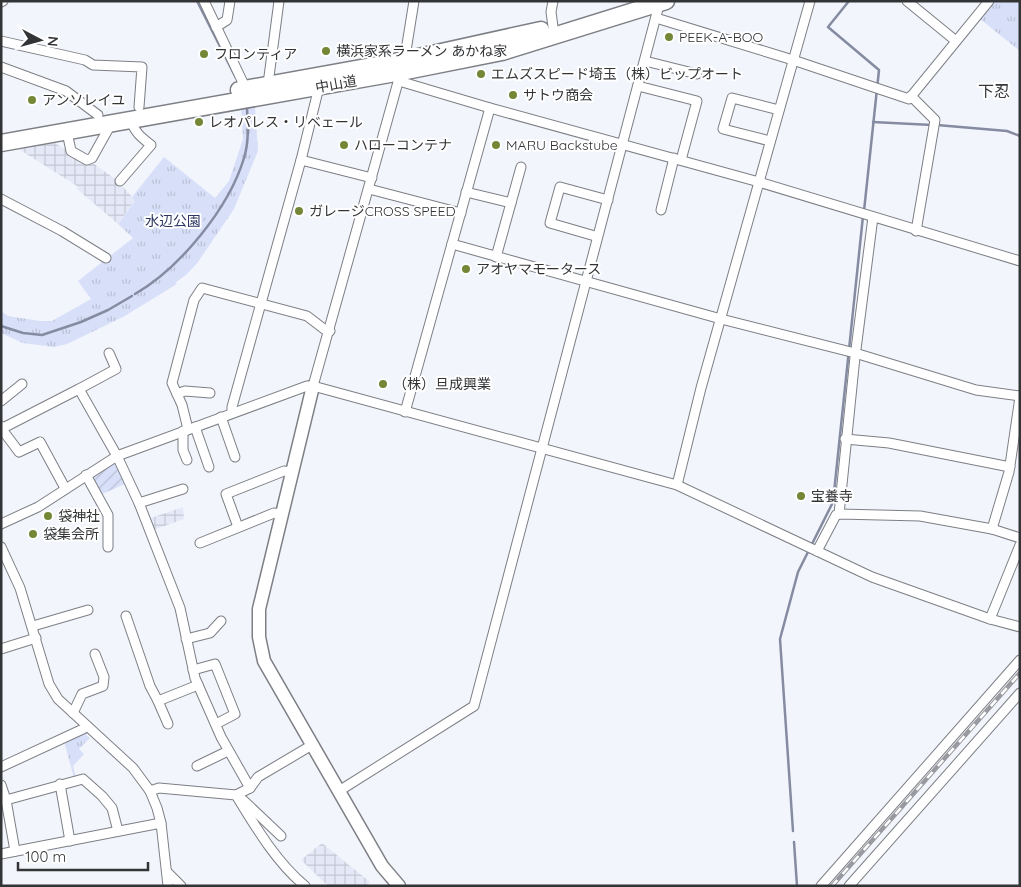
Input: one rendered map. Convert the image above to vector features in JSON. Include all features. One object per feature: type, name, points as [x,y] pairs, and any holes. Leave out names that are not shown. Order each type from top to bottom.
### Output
[{"type":"highway","name":"中山道","points":[[135,114],[268,84],[402,71],[498,40],[553,27],[631,1]]},
{"type":"highway","name":"中山道","points":[[1,134],[319,87],[502,52],[659,6]]},
{"type":"highway","name":"中山道","points":[[1,143],[67,132],[104,119]]},
{"type":"street","points":[[204,1],[246,88]]},
{"type":"street","points":[[216,27],[227,20],[230,1]]},
{"type":"street","points":[[268,84],[279,1]]},
{"type":"street","points":[[399,886],[383,867],[264,661],[259,637],[259,608],[314,386],[402,71],[414,1]]},
{"type":"street","points":[[553,1],[551,12],[553,27]]},
{"type":"street","points":[[677,485],[701,388],[810,1]]},
{"type":"street","points":[[910,2],[956,42]]},
{"type":"street","points":[[659,6],[793,60],[909,99],[985,3]]},
{"type":"street","points":[[621,144],[659,6]]},
{"type":"street","points":[[339,791],[474,706],[543,448],[606,200],[659,6]]},
{"type":"street","points":[[1,41],[85,60],[93,65],[142,67],[133,127],[151,145],[120,180]]},
{"type":"street","points":[[645,60],[697,74]]},
{"type":"street","points":[[1,67],[66,91],[104,119],[92,158],[87,160],[72,151],[67,132]]},
{"type":"street","points":[[402,71],[490,108],[759,182],[1020,261]]},
{"type":"street","points":[[638,86],[697,101],[661,210]]},
{"type":"street","points":[[232,413],[232,407],[301,160],[319,87]]},
{"type":"street","points":[[912,96],[935,120],[916,231]]},
{"type":"street","points":[[770,141],[723,129],[732,98],[779,110]]},
{"type":"street","points":[[405,412],[490,108]]},
{"type":"street","points":[[301,160],[372,178]]},
{"type":"street","points":[[496,257],[521,167]]},
{"type":"street","points":[[595,236],[550,223],[560,187],[606,200]]},
{"type":"street","points":[[369,189],[460,213]]},
{"type":"street","points":[[466,192],[511,203]]},
{"type":"street","points":[[1,199],[62,231],[106,258]]},
{"type":"street","points":[[585,282],[595,236],[606,200]]},
{"type":"street","points":[[839,514],[845,440],[873,217]]},
{"type":"street","points":[[452,244],[720,319],[855,353],[976,390],[1020,396],[1010,467],[992,529]]},
{"type":"street","points":[[210,467],[188,429],[182,405],[172,383],[194,300],[200,289],[205,288],[307,316],[324,329],[330,331]]},
{"type":"street","points":[[64,488],[40,442],[20,452],[2,430],[116,369],[109,354]]},
{"type":"street","points":[[1,401],[22,384]]},
{"type":"street","points":[[1,524],[38,507],[64,488],[117,456],[307,386],[314,386],[677,485],[872,577],[990,619],[1020,627]]},
{"type":"street","points":[[79,389],[117,456],[139,503],[180,608],[198,685],[228,751],[250,788]]},
{"type":"street","points":[[177,394],[185,391],[210,393]]},
{"type":"street","points":[[221,417],[235,457]]},
{"type":"street","points":[[187,460],[183,450],[188,429]]},
{"type":"street","points":[[845,440],[889,443],[1010,467]]},
{"type":"street","points":[[238,527],[226,494],[284,471],[292,472]]},
{"type":"street","points":[[86,475],[108,515],[108,547]]},
{"type":"street","points":[[139,503],[183,489]]},
{"type":"street","points":[[200,543],[274,514],[282,514]]},
{"type":"street","points":[[817,551],[836,515],[839,514],[920,516],[992,529],[1020,538]]},
{"type":"street","points":[[990,619],[1020,545]]},
{"type":"street","points":[[1,547],[20,588],[49,684],[58,699],[133,768],[150,790],[158,808],[161,823],[168,886]]},
{"type":"street","points":[[33,626],[88,610]]},
{"type":"street","points":[[126,616],[150,686],[168,724]]},
{"type":"street","points":[[186,639],[210,633],[221,621]]},
{"type":"street","points":[[1,649],[36,638]]},
{"type":"street","points":[[73,712],[82,694],[103,686],[104,677],[95,654]]},
{"type":"street","points":[[821,886],[1020,660]]},
{"type":"street","points":[[193,670],[215,664],[234,714],[216,724]]},
{"type":"street","points":[[158,701],[198,685]]},
{"type":"street","points":[[849,886],[1020,693]]},
{"type":"street","points":[[1,767],[88,726]]},
{"type":"street","points":[[150,790],[158,788],[236,795],[250,788],[258,777],[312,745]]},
{"type":"street","points":[[197,766],[228,751]]},
{"type":"street","points":[[6,800],[83,779],[112,808],[118,831]]},
{"type":"street","points":[[60,784],[70,840]]},
{"type":"street","points":[[1,785],[6,800],[15,851]]},
{"type":"street","points":[[236,795],[281,836]]},
{"type":"street","points":[[236,795],[275,854],[291,874],[305,886]]},
{"type":"street","points":[[1,854],[161,823]]},
{"type":"street","points":[[166,872],[180,886]]},
{"type":"shaded area","points":[[53,142],[88,163],[90,161],[118,181],[135,200],[118,224],[77,189],[77,186],[17,148]]},
{"type":"shaded area","points":[[183,507],[184,519],[153,530],[148,519]]},
{"type":"shaded area","points":[[322,843],[370,882],[367,886],[328,886],[301,860]]},
{"type":"green space","points":[[994,1],[1020,1],[1020,51],[980,19]]},
{"type":"green space","name":"水辺公園","points":[[255,106],[258,151],[234,209],[198,262],[175,283],[177,284],[123,317],[67,344],[54,347],[23,343],[1,333],[1,311],[8,316],[52,321],[91,299],[78,281],[133,238],[118,224],[135,201],[132,197],[164,157],[215,198],[229,181],[243,139],[241,108]]},
{"type":"green space","points":[[114,462],[125,484],[100,495],[90,475]]},
{"type":"green space","points":[[83,731],[89,732],[86,735],[90,738],[79,749],[84,754],[73,766],[76,777],[74,778],[64,741]]},
{"type":"waterway","points":[[197,1],[236,78]]},
{"type":"waterway","points":[[849,1],[828,27],[879,70],[864,211]]},
{"type":"waterway","points":[[135,294],[152,283],[185,253],[201,235],[227,197],[246,152],[248,134],[247,109]]},
{"type":"waterway","points":[[873,122],[932,125]]},
{"type":"waterway","points":[[937,125],[1007,131],[1020,136]]},
{"type":"waterway","points":[[793,831],[780,639],[798,572],[833,502],[863,216]]},
{"type":"waterway","points":[[1,326],[23,333],[42,335],[81,322],[108,310],[132,296]]},
{"type":"waterway","points":[[794,842],[797,886]]},
{"type":"railway","points":[[832,886],[1020,673]]},
{"type":"place","name":"PEEK-A-BOO","points":[[669,37]]},
{"type":"place","name":"横浜家系ラーメン あかね家","points":[[326,51]]},
{"type":"place","name":"フロンティア","points":[[204,54]]},
{"type":"place","name":"エムズスピード埼玉（株）ビップオート","points":[[481,74]]},
{"type":"place","name":"サトウ商会","points":[[513,95]]},
{"type":"place","name":"アンソレイユ","points":[[32,100]]},
{"type":"place","name":"レオパレス・リベェール","points":[[199,122]]},
{"type":"place","name":"ハローコンテナ","points":[[344,145]]},
{"type":"place","name":"MARU Backstube","points":[[496,145]]},
{"type":"place","name":"ガレージCROSS SPEED","points":[[299,211]]},
{"type":"place","name":"アオヤマモータース","points":[[466,269]]},
{"type":"place","name":"（株）旦成興業","points":[[383,384]]},
{"type":"place","name":"宝養寺","points":[[801,496]]},
{"type":"place","name":"袋神社","points":[[48,516]]},
{"type":"place","name":"袋集会所","points":[[33,534]]},
{"type":"district","name":"下忍","points":[[994,91]]}]
